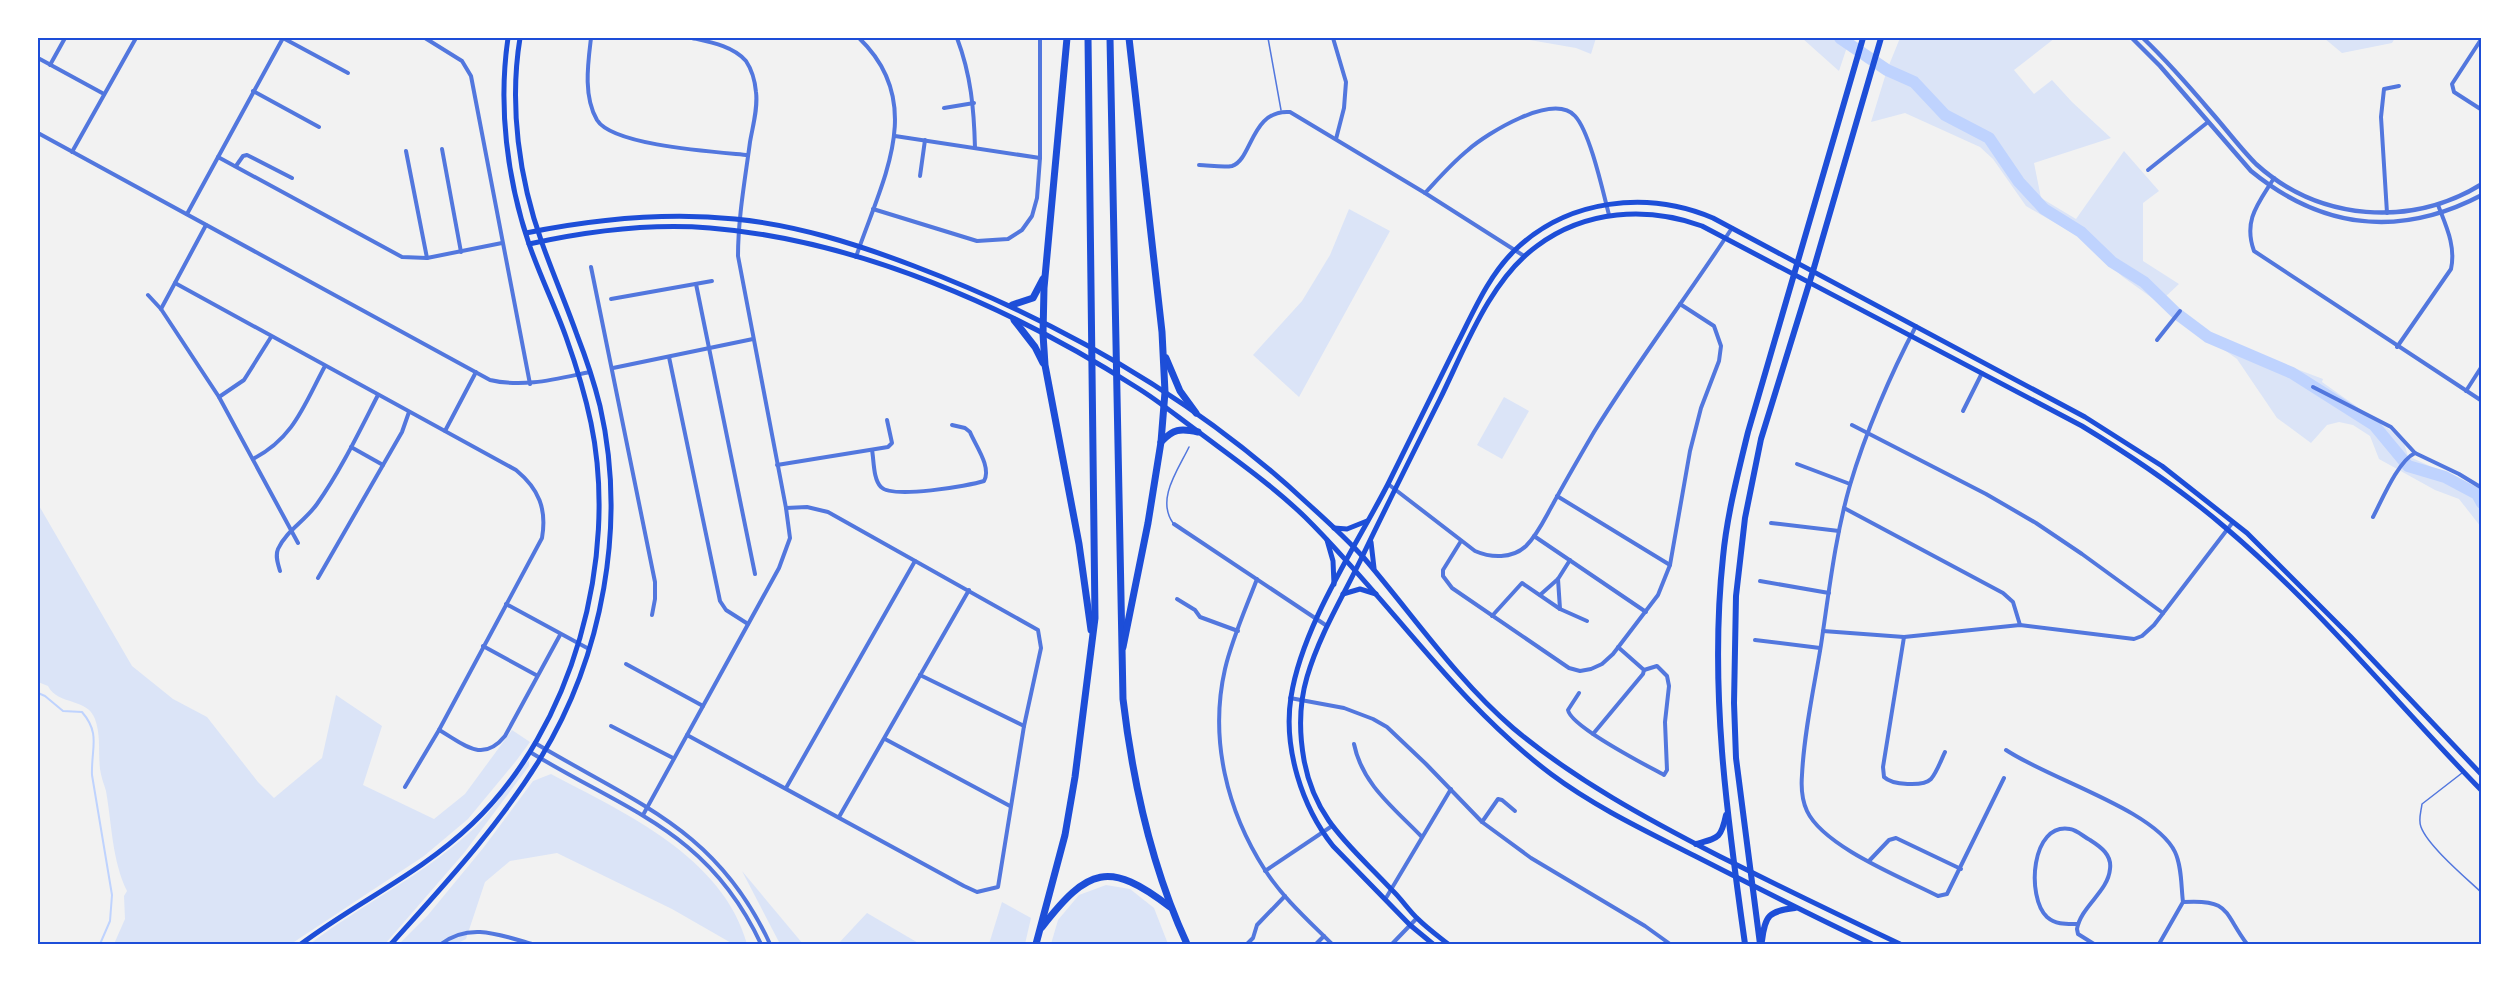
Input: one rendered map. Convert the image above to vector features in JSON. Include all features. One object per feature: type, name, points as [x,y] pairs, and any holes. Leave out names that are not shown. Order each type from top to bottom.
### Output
[{"type":"highway","points":[[1067,38],[1046,274],[1043,334],[1045,365],[1079,544],[1093,646]]},
{"type":"highway","points":[[1036,945],[1065,835],[1093,646],[1096,543],[1088,38]]},
{"type":"highway","points":[[1110,38],[1121,659],[1129,754],[1142,815],[1170,908],[1187,945]]},
{"type":"highway","points":[[1121,659],[1161,442],[1165,392],[1163,346],[1129,38]]},
{"type":"highway","points":[[1012,305],[1033,298],[1046,274]]},
{"type":"highway","points":[[1014,320],[1035,347],[1045,365]]},
{"type":"highway","points":[[1163,346],[1172,376],[1196,413]]},
{"type":"highway","points":[[1161,442],[1171,431],[1177,429],[1198,432]]},
{"type":"highway","points":[[1040,930],[1069,894],[1079,886],[1101,877],[1124,879],[1136,883],[1170,908]]},
{"type":"main road","points":[[302,943],[435,856],[491,804],[535,743],[551,713],[579,644],[595,566],[598,522],[596,460],[591,424],[578,374],[566,336],[529,244],[507,150],[504,86],[508,38]]},
{"type":"main road","points":[[391,945],[478,846],[540,758],[576,685],[589,649],[604,582],[611,522],[607,445],[600,406],[590,372],[538,231],[525,183],[516,87],[520,38]]},
{"type":"main road","points":[[1745,945],[1728,809],[1719,657],[1719,599],[1723,555],[1745,442],[1863,38]]},
{"type":"main road","points":[[1761,945],[1736,758],[1734,654],[1736,596],[1744,518],[1761,439],[1814,271],[1881,38]]},
{"type":"main road","points":[[1433,945],[1350,864],[1322,832],[1310,809],[1293,758],[1289,717],[1290,698],[1317,619],[1388,484],[1478,302],[1501,266],[1515,250],[1552,224],[1606,204],[1640,201],[1662,203],[1698,212],[1916,325],[2078,413],[2121,439],[2162,466],[2233,522],[2309,594],[2481,775]]},
{"type":"main road","points":[[1448,945],[1416,918],[1391,889],[1356,856],[1332,826],[1317,802],[1305,762],[1300,720],[1307,677],[1327,626],[1503,279],[1524,256],[1562,230],[1609,215],[1635,213],[1667,215],[1702,226],[2082,426],[2126,453],[2227,529],[2298,596],[2481,791]]},
{"type":"main road","points":[[526,233],[638,216],[739,219],[810,232],[860,246],[1012,305],[1043,320],[1140,375],[1196,413],[1260,462],[1354,548],[1454,668],[1513,727],[1559,764],[1604,794],[1696,844],[1900,945]]},
{"type":"main road","points":[[529,244],[639,227],[738,231],[804,243],[856,257],[929,283],[1043,334],[1135,386],[1265,483],[1347,559],[1476,708],[1507,738],[1552,775],[1601,806],[1753,888],[1872,945]]},
{"type":"main road","points":[[1334,528],[1347,529],[1368,520]]},
{"type":"main road","points":[[1372,535],[1371,552],[1375,572]]},
{"type":"main road","points":[[1327,539],[1333,561],[1334,585]]},
{"type":"main road","points":[[1343,594],[1360,590],[1377,594]]},
{"type":"main road","points":[[1696,844],[1720,836],[1728,809]]},
{"type":"main road","points":[[1761,945],[1764,923],[1768,917],[1777,911],[1795,908]]},
{"type":"street","points":[[50,65],[65,38]]},
{"type":"street","points":[[72,152],[136,38]]},
{"type":"street","points":[[187,214],[283,38],[348,73]]},
{"type":"street","points":[[425,38],[462,61],[471,76],[530,384]]},
{"type":"street","points":[[591,38],[588,83],[590,104],[603,126],[636,141],[748,155]]},
{"type":"street","points":[[643,816],[788,547],[790,528],[739,265],[739,219],[756,94],[753,75],[745,60],[732,50],[717,43],[692,38]]},
{"type":"street","points":[[856,257],[895,136],[896,105],[882,65],[859,38]]},
{"type":"street","points":[[957,38],[965,58],[974,103],[975,148]]},
{"type":"street","points":[[873,209],[977,241],[1008,238],[1022,230],[1032,216],[1037,198],[1040,158],[1040,38]]},
{"type":"street","points":[[1333,38],[1346,82],[1344,108],[1336,139]]},
{"type":"street","points":[[2132,38],[2160,66],[2237,157],[2269,186],[2308,208],[2346,219],[2387,222],[2412,220],[2442,213],[2481,195]]},
{"type":"street","points":[[2143,38],[2188,84],[2241,148],[2274,178],[2328,205],[2347,210],[2387,213],[2411,211],[2439,205],[2481,184]]},
{"type":"street","points":[[2481,38],[2452,84],[2454,92],[2481,110]]},
{"type":"street","points":[[38,58],[104,94]]},
{"type":"street","points":[[2387,213],[2381,117],[2384,88],[2399,86]]},
{"type":"street","points":[[253,91],[319,127]]},
{"type":"street","points":[[944,108],[974,103]]},
{"type":"street","points":[[1425,193],[1469,149],[1491,134],[1518,120],[1553,107],[1565,109],[1575,116],[1585,134],[1609,215]]},
{"type":"street","points":[[1199,165],[1231,166],[1235,164],[1269,116],[1281,111],[1299,116],[1524,256]]},
{"type":"street","points":[[2148,170],[2208,122]]},
{"type":"street","points":[[38,132],[490,380],[507,384],[530,384],[590,372]]},
{"type":"street","points":[[895,136],[1040,158]]},
{"type":"street","points":[[920,176],[926,140]]},
{"type":"street","points":[[442,149],[461,252]]},
{"type":"street","points":[[406,151],[427,258]]},
{"type":"street","points":[[236,166],[243,156],[247,155],[292,178]]},
{"type":"street","points":[[218,157],[394,253],[412,258],[427,258],[502,243]]},
{"type":"street","points":[[2274,178],[2249,224],[2249,237],[2254,251],[2481,401]]},
{"type":"street","points":[[2397,347],[2451,269],[2452,243],[2439,205]]},
{"type":"street","points":[[161,309],[206,225]]},
{"type":"street","points":[[1388,484],[1474,551],[1496,556],[1512,554],[1524,548],[1534,536],[1626,382],[1732,228]]},
{"type":"street","points":[[591,267],[655,582],[656,599],[652,615]]},
{"type":"street","points":[[610,299],[712,281]]},
{"type":"street","points":[[175,282],[271,337],[516,470],[529,481],[543,507],[545,523],[542,538],[439,730],[405,787]]},
{"type":"street","points":[[696,284],[755,574]]},
{"type":"street","points":[[148,295],[161,309],[219,397],[298,543]]},
{"type":"street","points":[[1461,541],[1443,570],[1443,576],[1452,588],[1558,662],[1580,671],[1602,664],[1618,647],[1658,595],[1670,565],[1690,451],[1701,408],[1719,361],[1721,346],[1714,326],[1680,304]]},
{"type":"street","points":[[2157,340],[2180,311]]},
{"type":"street","points":[[1916,325],[1870,432],[1850,484],[1844,508],[1820,648],[1802,776],[1802,796],[1807,811],[1817,826],[1832,839],[1869,861],[1938,896],[1947,894],[1961,869],[2004,778]]},
{"type":"street","points":[[219,397],[244,380],[271,337]]},
{"type":"street","points":[[613,368],[753,339]]},
{"type":"street","points":[[669,357],[720,601],[726,610],[748,624]]},
{"type":"street","points":[[253,459],[270,450],[285,437],[325,366]]},
{"type":"street","points":[[2466,391],[2481,366]]},
{"type":"street","points":[[445,431],[476,372]]},
{"type":"street","points":[[1963,411],[1982,373]]},
{"type":"street","points":[[2313,387],[2391,427],[2415,453],[2459,474],[2481,488]]},
{"type":"street","points":[[280,571],[276,561],[277,550],[291,529],[304,521],[313,510],[351,447],[378,395]]},
{"type":"street","points":[[318,578],[402,432],[409,412]]},
{"type":"street","points":[[777,465],[888,447],[892,443],[886,420]]},
{"type":"street","points":[[872,450],[878,483],[891,492],[923,491],[984,481],[987,474],[985,466],[969,432],[965,428],[952,425]]},
{"type":"street","points":[[1852,425],[1870,432],[2036,523],[2163,613]]},
{"type":"street","points":[[351,447],[383,465]]},
{"type":"street","points":[[2373,517],[2398,471],[2408,456],[2415,453]]},
{"type":"street","points":[[1797,464],[1850,484]]},
{"type":"street","points":[[1557,496],[1670,565]]},
{"type":"street","points":[[687,735],[964,886],[977,892],[998,887],[1024,726],[1041,648],[1038,630],[828,512],[807,507],[786,508]]},
{"type":"street","points":[[1844,508],[2003,593],[2013,603],[2020,625]]},
{"type":"street","points":[[1823,630],[1904,637],[2020,625],[2134,639],[2142,636],[2163,613],[2233,522]]},
{"type":"street","points":[[1771,523],[1839,531]]},
{"type":"street","points":[[1174,524],[1327,626]]},
{"type":"street","points":[[1534,536],[1646,612]]},
{"type":"street","points":[[1540,595],[1558,579],[1570,560]]},
{"type":"street","points":[[786,788],[915,561]]},
{"type":"street","points":[[1257,579],[1226,669],[1221,695],[1222,756],[1225,778],[1234,809],[1265,871],[1285,896],[1332,945]]},
{"type":"street","points":[[1558,579],[1560,609]]},
{"type":"street","points":[[1760,580],[1829,593]]},
{"type":"street","points":[[1492,616],[1519,584],[1524,584],[1560,609],[1587,621]]},
{"type":"street","points":[[839,817],[969,590]]},
{"type":"street","points":[[1177,599],[1196,610],[1200,617],[1239,631]]},
{"type":"street","points":[[506,604],[589,649]]},
{"type":"street","points":[[439,730],[474,750],[490,750],[505,736],[536,675],[560,635]]},
{"type":"street","points":[[1904,637],[1883,767],[1884,777],[1892,782],[1924,783],[1933,777],[1945,752]]},
{"type":"street","points":[[1755,640],[1820,648]]},
{"type":"street","points":[[483,646],[536,675]]},
{"type":"street","points":[[1618,647],[1644,670]]},
{"type":"street","points":[[626,664],[703,706]]},
{"type":"street","points":[[1579,693],[1568,710],[1568,714],[1593,734],[1664,776],[1667,774],[1665,722],[1669,686],[1667,676],[1657,666],[1644,670]]},
{"type":"street","points":[[1593,734],[1644,674],[1644,670]]},
{"type":"street","points":[[920,675],[1024,726]]},
{"type":"street","points":[[1290,698],[1344,708],[1387,727],[1482,822],[1531,858],[1645,926],[1670,945]]},
{"type":"street","points":[[611,726],[673,758]]},
{"type":"street","points":[[885,739],[1010,806]]},
{"type":"street","points":[[535,743],[647,807],[692,837],[726,872],[757,916],[770,945]]},
{"type":"street","points":[[1354,744],[1358,762],[1366,778],[1422,836]]},
{"type":"street","points":[[2006,750],[2027,764],[2140,818],[2160,831],[2175,853],[2183,902],[2159,945]]},
{"type":"street","points":[[530,752],[643,816],[687,844],[720,878],[750,921],[761,945]]},
{"type":"street","points":[[1386,898],[1451,789]]},
{"type":"street","points":[[1482,822],[1498,799],[1515,811]]},
{"type":"street","points":[[1265,871],[1332,826]]},
{"type":"street","points":[[2078,924],[2063,925],[2049,919],[2037,898],[2035,872],[2037,858],[2043,843],[2051,832],[2062,828],[2073,829],[2095,843],[2109,858],[2111,867],[2109,876],[2078,924],[2078,934],[2094,945]]},
{"type":"street","points":[[1869,861],[1889,840],[1896,838],[1961,869]]},
{"type":"street","points":[[1246,945],[1256,934],[1257,925],[1285,896]]},
{"type":"street","points":[[2183,902],[2198,901],[2220,905],[2228,913],[2247,945]]},
{"type":"street","points":[[1392,945],[1416,918]]},
{"type":"street","points":[[441,945],[467,931],[490,933],[532,945]]},
{"type":"street","points":[[1316,945],[1324,936]]},
{"type":"lane","points":[[1268,38],[1281,111]]},
{"type":"lane","points":[[1174,524],[1167,515],[1168,489],[1189,447]]},
{"type":"lane","points":[[2471,763],[2422,804],[2420,825],[2424,833],[2455,868],[2481,893]]},
{"type":"shaded area","points":[[1519,38],[1596,38],[1591,54],[1576,48]]},
{"type":"shaded area","points":[[1802,38],[1850,38],[1839,71]]},
{"type":"shaded area","points":[[1900,38],[2055,38],[2014,70],[2034,94],[2052,80],[2111,138],[2034,163],[2041,198],[2076,219],[2124,151],[2159,191],[2143,203],[2143,261],[2179,284],[2164,298],[2210,336],[2323,379],[2322,382],[2390,430],[2404,443],[2408,456],[2477,488],[2481,491],[2481,527],[2459,499],[2435,490],[2379,459],[2370,436],[2353,425],[2339,422],[2327,425],[2311,443],[2277,418],[2237,359],[2123,277],[2076,235],[2026,206],[1993,159],[1980,147],[1905,113],[1871,122],[1887,70]]},
{"type":"shaded area","points":[[2324,38],[2395,38],[2392,43],[2342,53]]},
{"type":"shaded area","points":[[1349,209],[1390,231],[1299,397],[1253,355],[1302,301],[1330,255]]},
{"type":"shaded area","points":[[1504,397],[1529,411],[1502,459],[1477,445]]},
{"type":"shaded area","points":[[38,504],[132,666],[173,699],[207,717],[258,782],[274,798],[322,758],[336,695],[382,726],[363,785],[434,819],[465,794],[512,730],[530,742],[468,819],[424,856],[291,944],[114,944],[125,919],[124,896],[127,891],[115,855],[106,791],[100,769],[97,725],[86,707],[58,696],[48,686],[38,682]]},
{"type":"shaded area","points":[[529,761],[529,766],[464,853],[385,944],[310,944],[450,849],[484,817],[524,764]]},
{"type":"shaded area","points":[[551,774],[639,822],[694,862],[717,886],[735,913],[747,944],[733,944],[672,909],[557,853],[510,861],[485,882],[466,939],[456,944],[399,944],[428,915],[484,847],[533,781]]},
{"type":"shaded area","points":[[742,871],[803,944],[780,944]]},
{"type":"shaded area","points":[[1106,885],[1130,889],[1154,908],[1168,944],[1051,944],[1058,920],[1079,895]]},
{"type":"shaded area","points":[[1002,902],[1031,918],[1025,944],[989,944]]},
{"type":"shaded area","points":[[867,913],[920,944],[838,944]]},
{"type":"waterway","points":[[1840,38],[1887,70],[1914,82],[1945,115],[1989,138],[2019,182],[2044,209],[2081,232],[2112,262],[2144,282],[2176,313],[2208,337],[2292,373],[2374,425],[2408,466],[2445,477],[2477,494],[2482,503]]},
{"type":"waterway","points":[[38,693],[63,711],[82,712],[93,734],[92,775],[112,895],[110,921],[100,944]]}]
